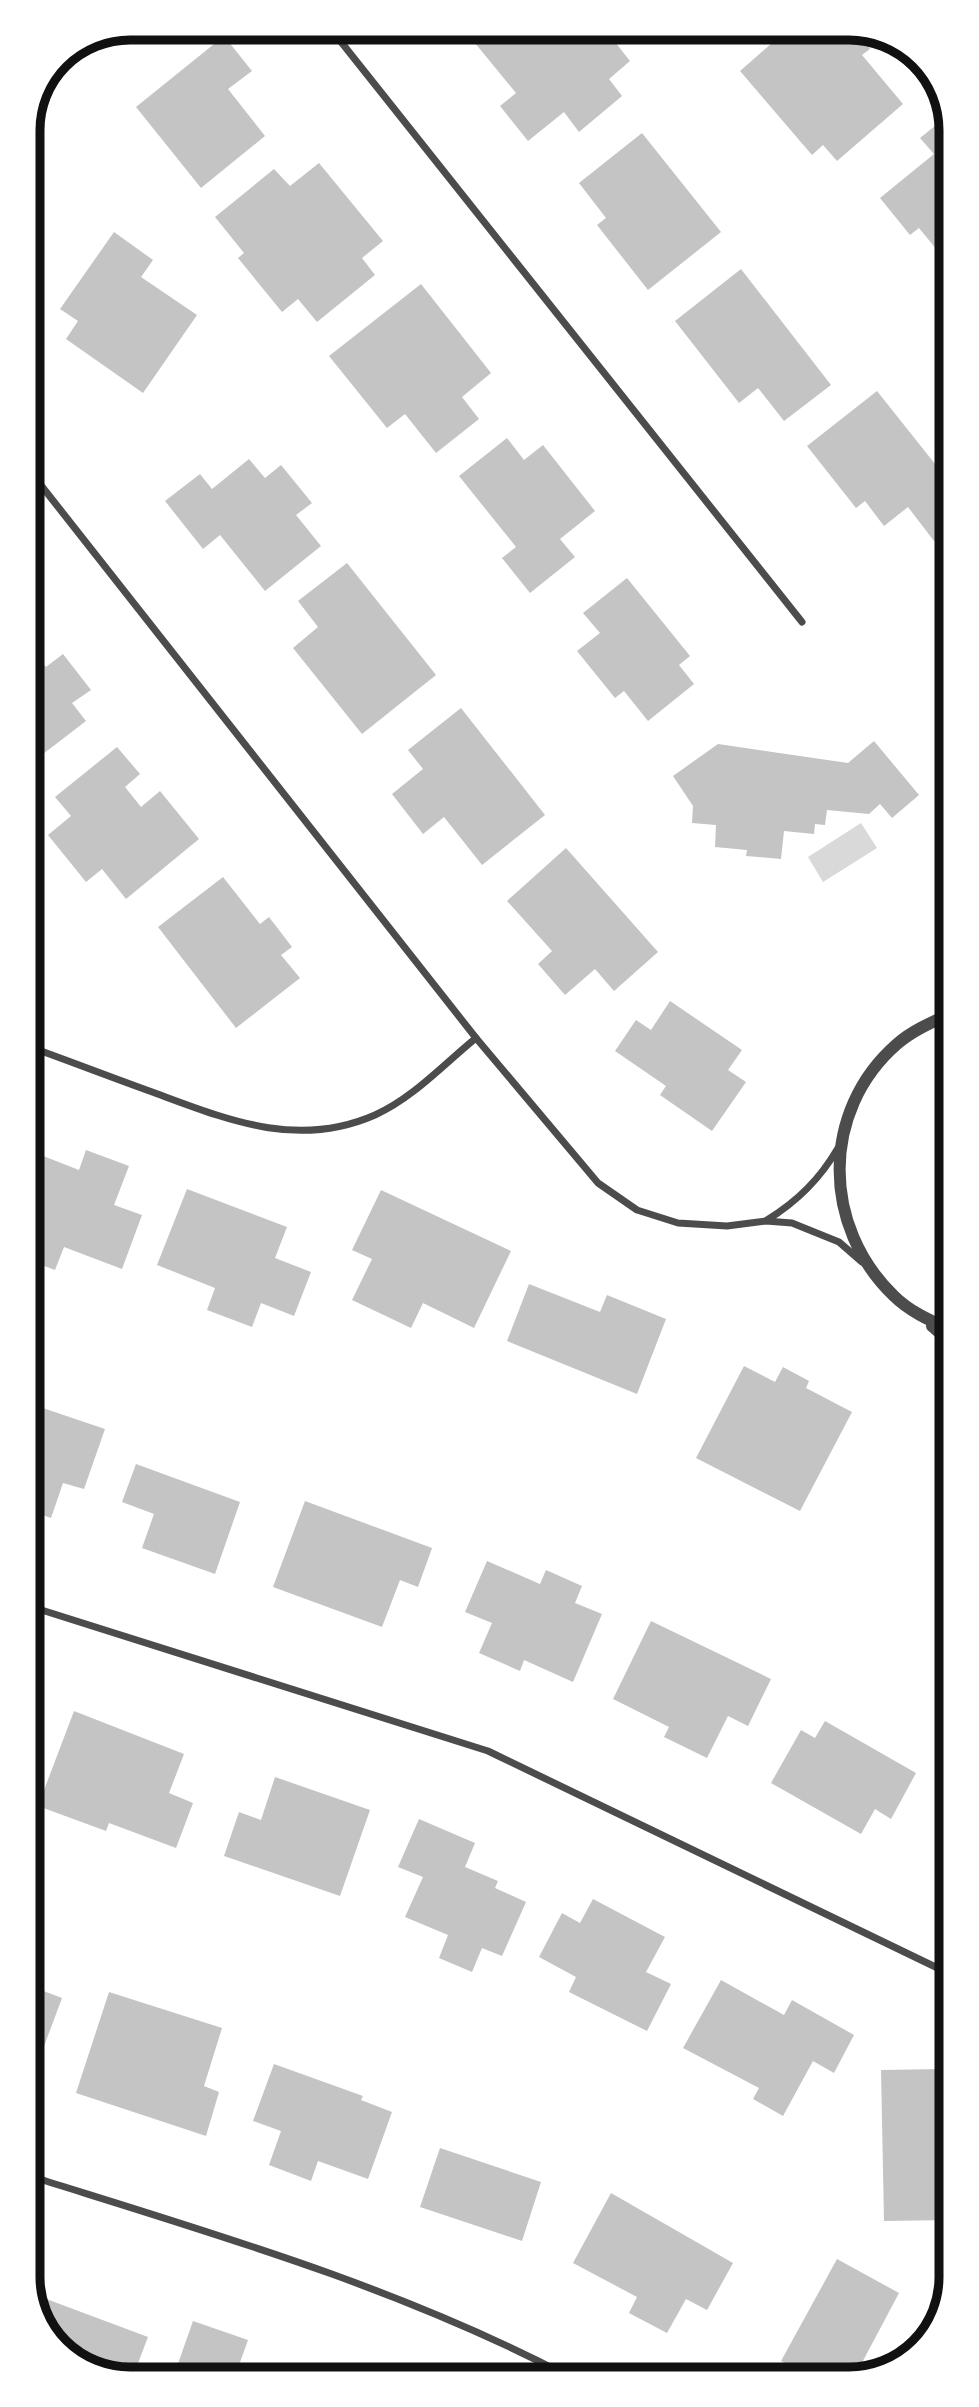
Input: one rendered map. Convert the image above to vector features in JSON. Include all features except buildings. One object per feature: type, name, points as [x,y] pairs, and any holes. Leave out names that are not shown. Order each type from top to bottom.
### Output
[{"type":"street","points":[[340,40],[802,622]]},
{"type":"street","points":[[40,484],[476,1038],[583,1166],[616,1198],[637,1210],[678,1223],[727,1226],[766,1221],[792,1223],[828,1236],[858,1257],[896,1298],[939,1332]]},
{"type":"street","points":[[875,1276],[859,1253],[844,1214],[838,1172],[848,1115],[860,1088],[877,1064],[898,1043],[939,1020]]},
{"type":"street","points":[[40,1051],[236,1123],[282,1132],[305,1132],[354,1123],[377,1114],[400,1101],[476,1038]]},
{"type":"street","points":[[766,1221],[808,1190],[827,1169],[841,1144]]},
{"type":"street","points":[[921,1316],[939,1324]]},
{"type":"street","points":[[40,1610],[488,1751],[939,1969]]},
{"type":"street","points":[[40,2179],[325,2269],[514,2347],[551,2367]]},
{"type":"shaded area","points":[[861,823],[877,848],[823,882],[808,857]]}]
